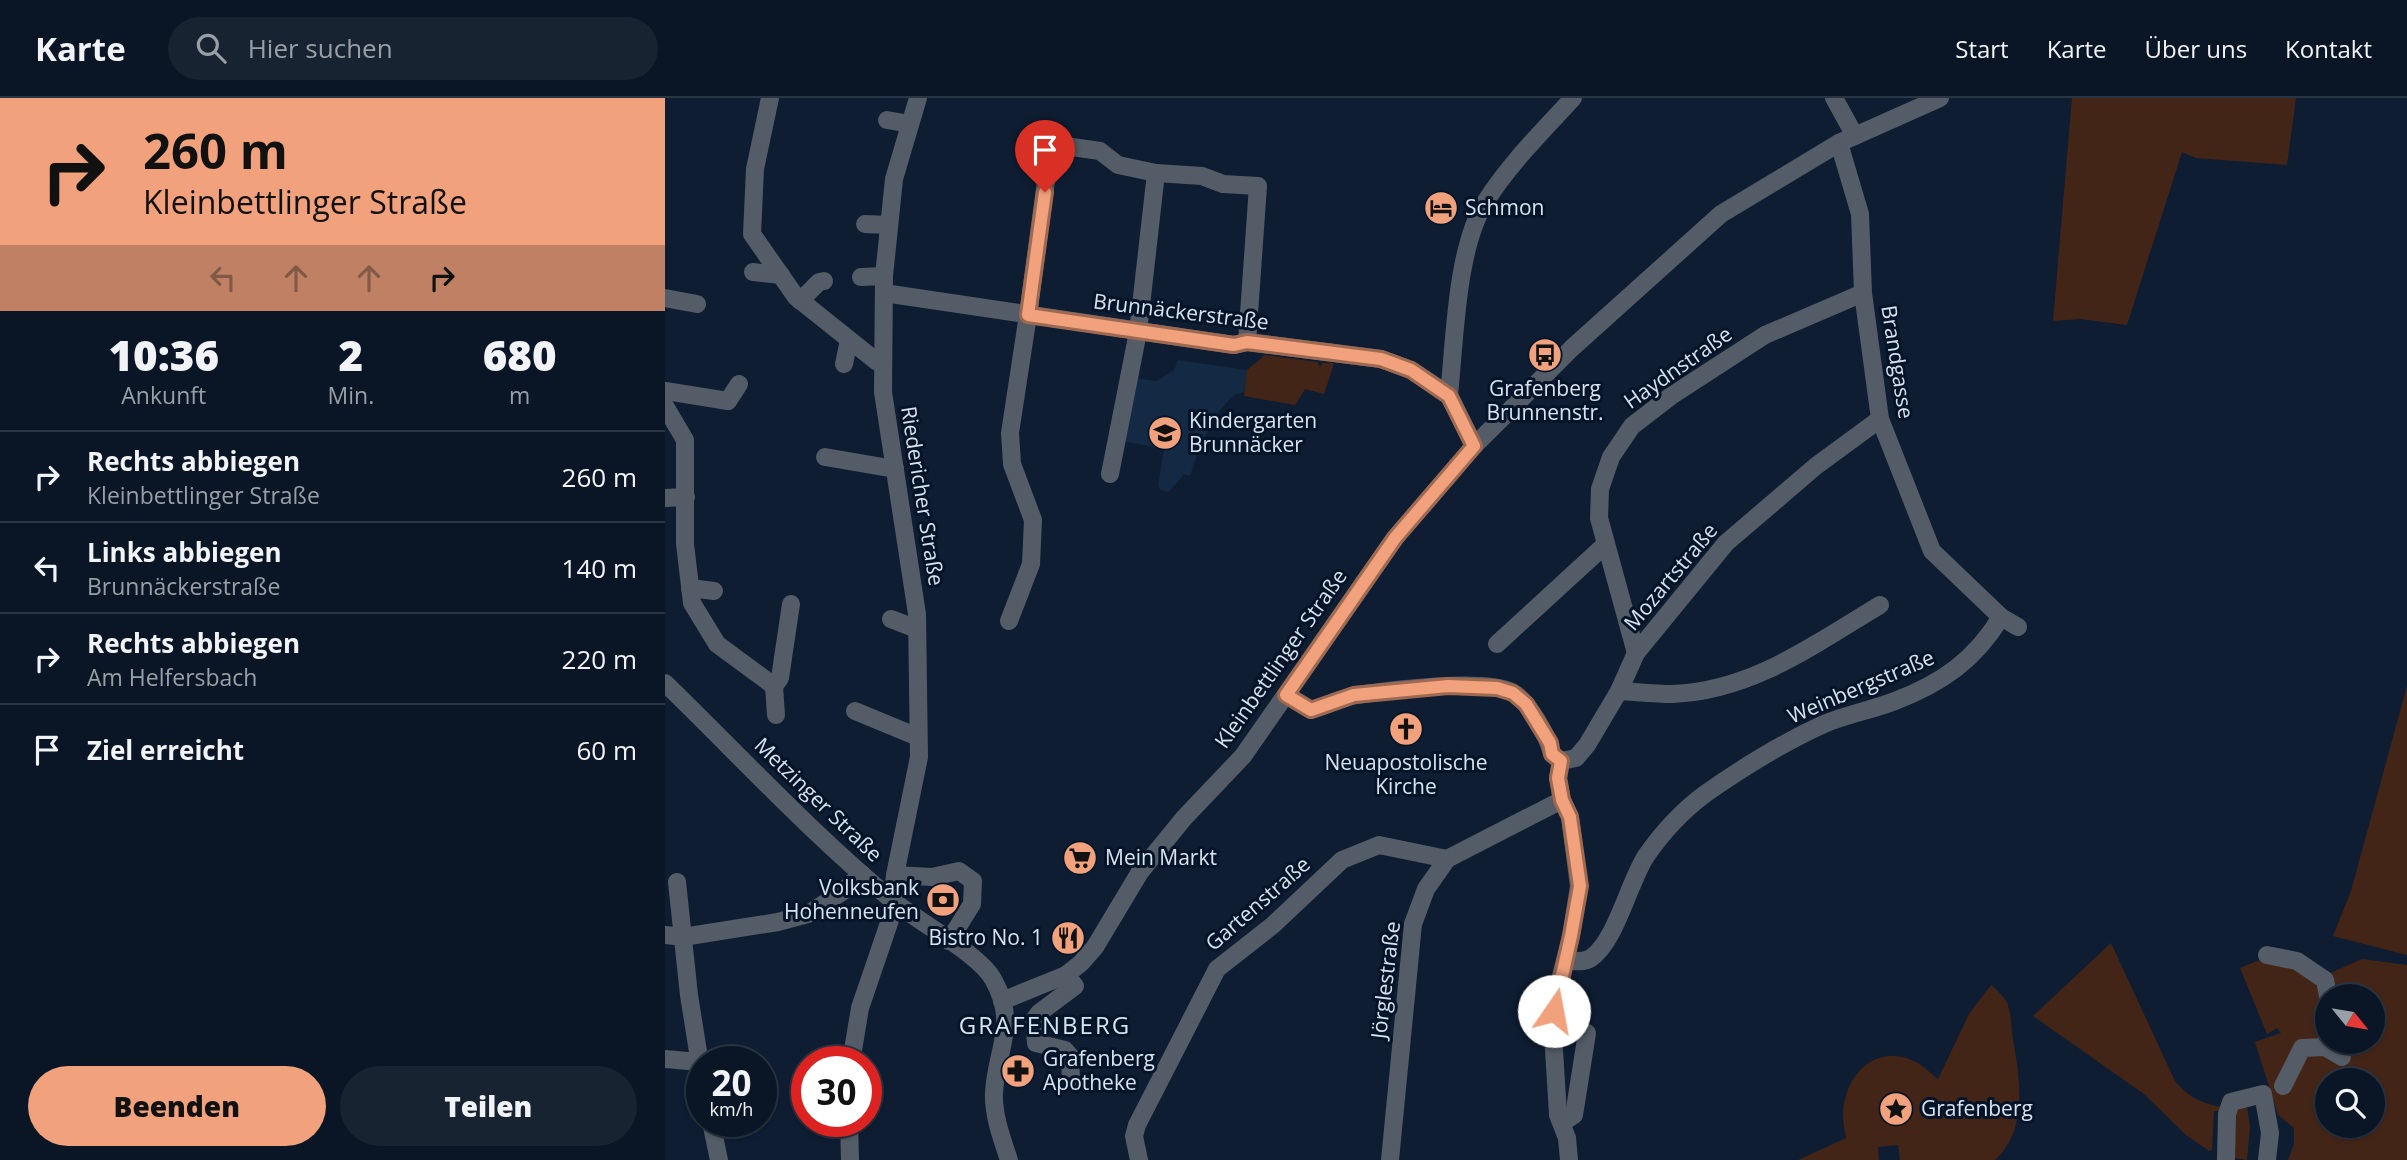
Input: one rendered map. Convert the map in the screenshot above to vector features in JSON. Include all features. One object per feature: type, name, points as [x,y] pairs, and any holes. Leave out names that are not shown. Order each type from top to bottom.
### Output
[{"type":"street","points":[[770,98],[774,119],[755,169],[752,234],[800,301],[876,361],[883,363]]},
{"type":"street","name":"Riedericher Straße","points":[[854,1046],[860,1008],[890,920],[895,875],[916,775],[917,614],[883,392],[883,363],[884,285],[894,178],[918,98]]},
{"type":"street","points":[[1449,396],[1467,247],[1480,214],[1516,159],[1573,98]]},
{"type":"street","name":"Brandgasse","points":[[1834,98],[1847,139],[1860,214],[1863,293],[1880,419],[1932,551],[2001,617],[2018,627]]},
{"type":"street","name":"Kleinbettlinger Straße","points":[[1002,1001],[1066,975],[1095,947],[1140,872],[1184,818],[1243,756],[1395,538],[1474,446],[1572,348],[1721,214],[1903,105],[1940,98]]},
{"type":"street","points":[[887,120],[910,124]]},
{"type":"street","points":[[1009,621],[1031,564],[1032,553],[1034,520],[1012,464],[1010,433],[1051,144],[1100,151],[1118,165],[1156,173],[1202,176],[1223,184],[1258,186],[1247,342]]},
{"type":"street","points":[[1110,474],[1138,331],[1156,173]]},
{"type":"street","points":[[865,224],[889,225]]},
{"type":"street","points":[[753,272],[781,275]]},
{"type":"street","name":"Brunnäckerstraße","points":[[861,277],[884,285],[1028,315],[1234,345],[1247,342],[1381,359],[1411,370],[1449,396],[1474,446]]},
{"type":"street","points":[[800,301],[819,282],[824,281]]},
{"type":"street","name":"Haydnstraße","points":[[1636,653],[1599,518],[1600,489],[1611,457],[1632,426],[1671,396],[1765,335],[1863,293]]},
{"type":"street","points":[[665,298],[697,304]]},
{"type":"street","points":[[844,364],[849,340]]},
{"type":"street","points":[[665,391],[728,401],[739,384]]},
{"type":"street","points":[[665,406],[685,440],[694,466],[686,497],[681,558],[692,603],[717,644],[774,686]]},
{"type":"street","name":"Mozartstraße","points":[[1561,761],[1576,758],[1587,745],[1619,691],[1636,653],[1726,543],[1816,466],[1880,419]]},
{"type":"street","points":[[665,439],[685,440]]},
{"type":"street","points":[[825,457],[895,469]]},
{"type":"street","points":[[665,498],[686,497]]},
{"type":"street","points":[[1497,644],[1606,544]]},
{"type":"street","points":[[690,588],[714,591]]},
{"type":"street","points":[[776,715],[774,686],[781,678],[791,604]]},
{"type":"street","points":[[1619,691],[1674,694],[1735,684],[1782,665],[1880,605]]},
{"type":"street","name":"Weinbergstraße","points":[[1565,961],[1578,962],[1590,958],[1600,948],[1609,936],[1645,858],[1680,816],[1705,795],[1761,757],[1826,723],[1896,701],[1959,669],[1988,638],[2001,617]]},
{"type":"street","points":[[891,619],[917,629]]},
{"type":"street","name":"Metzinger Straße","points":[[665,683],[862,874],[894,901],[979,963],[992,978],[1002,1001]]},
{"type":"street","points":[[1286,695],[1311,710],[1354,695],[1448,686],[1497,688],[1513,693],[1526,704],[1550,743],[1552,754],[1561,761],[1558,778],[1562,800],[1570,817],[1580,886],[1554,1011],[1552,1052],[1558,1115],[1567,1138],[1569,1160]]},
{"type":"street","points":[[855,711],[918,737]]},
{"type":"street","name":"Jörglestraße","points":[[1390,1160],[1413,924],[1426,889],[1447,859],[1562,800]]},
{"type":"street","name":"Gartenstraße","points":[[1139,1160],[1134,1136],[1137,1125],[1217,969],[1273,926],[1342,860],[1379,845],[1447,859]]},
{"type":"street","points":[[895,875],[932,877],[959,871],[973,881],[972,904],[949,941]]},
{"type":"street","points":[[665,935],[683,937],[778,922],[808,914],[842,892],[862,874]]},
{"type":"street","points":[[677,882],[697,1046]]},
{"type":"street","points":[[2267,955],[2297,961],[2325,980],[2326,984]]},
{"type":"street","points":[[1066,975],[1075,986],[1039,1013],[1034,1020],[1036,1043],[1065,1051],[1070,1056],[1071,1082]]},
{"type":"street","points":[[1002,1001],[1006,1032],[994,1092],[1000,1133],[1009,1160]]},
{"type":"street","points":[[1562,1123],[1574,1115],[1587,1033]]},
{"type":"street","points":[[2283,1086],[2302,1048],[2315,1045]]},
{"type":"street","points":[[2338,1054],[2342,1058]]},
{"type":"street","points":[[665,1059],[686,1066]]},
{"type":"street","points":[[2226,1160],[2227,1114],[2231,1102],[2263,1094],[2270,1133],[2267,1160]]},
{"type":"street","points":[[714,1137],[719,1160]]},
{"type":"street","points":[[849,1137],[850,1160]]},
{"type":"shaded area","points":[[2072,98],[2296,98],[2287,165],[2196,158],[2182,152],[2127,325],[2080,319],[2053,321]]},
{"type":"shaded area","points":[[1265,355],[1318,362],[1321,366],[1322,363],[1334,363],[1324,394],[1305,389],[1295,405],[1244,396],[1247,370]]},
{"type":"shaded area","name":"Kindergarten Brunnäcker","points":[[1178,360],[1247,370],[1244,392],[1234,395],[1220,410],[1200,445],[1190,476],[1184,474],[1169,492],[1158,486],[1164,449],[1122,441],[1134,378],[1157,381],[1174,370]]},
{"type":"shaded area","points":[[2407,686],[2407,955],[2333,936],[2351,891]]},
{"type":"shaded area","points":[[2111,943],[2175,1081],[2195,1099],[2221,1107],[2222,1111],[2214,1111],[2212,1150],[2209,1151],[2186,1135],[2144,1094],[2033,1016]]},
{"type":"shaded area","points":[[2362,959],[2407,965],[2407,1160],[2288,1160],[2294,1144],[2294,1128],[2278,1115],[2255,1042],[2281,1033],[2277,1028],[2267,1034],[2240,968],[2260,960],[2328,974]]},
{"type":"shaded area","points":[[1991,985],[1999,992],[2009,1009],[2019,1083],[2018,1117],[2006,1147],[1995,1160],[1900,1160],[1898,1145],[1878,1147],[1879,1160],[1798,1160],[1846,1138],[1843,1116],[1849,1087],[1865,1066],[1875,1059],[1901,1057],[1919,1064],[1938,1079],[1969,1014]]},
{"type":"shaded area","points":[[2247,1106],[2250,1127],[2247,1160],[2234,1158],[2233,1114],[2237,1109]]},
{"type":"place","name":"Schmon","points":[[1441,208]]},
{"type":"place","name":"Grafenberg Brunnenstr.","points":[[1545,355]]},
{"type":"place","name":"Kindergarten Brunnäcker","points":[[1165,433]]},
{"type":"place","name":"Neuapostolische Kirche","points":[[1406,729]]},
{"type":"place","name":"Mein Markt","points":[[1080,858]]},
{"type":"place","name":"Volksbank Hohenneufen","points":[[943,900]]},
{"type":"place","name":"Bistro No. 1","points":[[1068,938]]},
{"type":"place","name":"Grafenberg Apotheke","points":[[1018,1071]]},
{"type":"place","name":"Grafenberg","points":[[1896,1109]]},
{"type":"district","name":"GRAFENBERG","points":[[1045,1026]]},
{"type":"route","points":[[1045,192],[1028,315],[1234,345],[1247,342],[1381,359],[1411,370],[1449,396],[1474,446],[1395,538],[1286,695],[1311,710],[1354,695],[1460,685],[1497,688],[1513,693],[1526,704],[1550,743],[1552,754],[1561,761],[1558,778],[1562,800],[1570,817],[1580,886],[1554,1011]]}]
